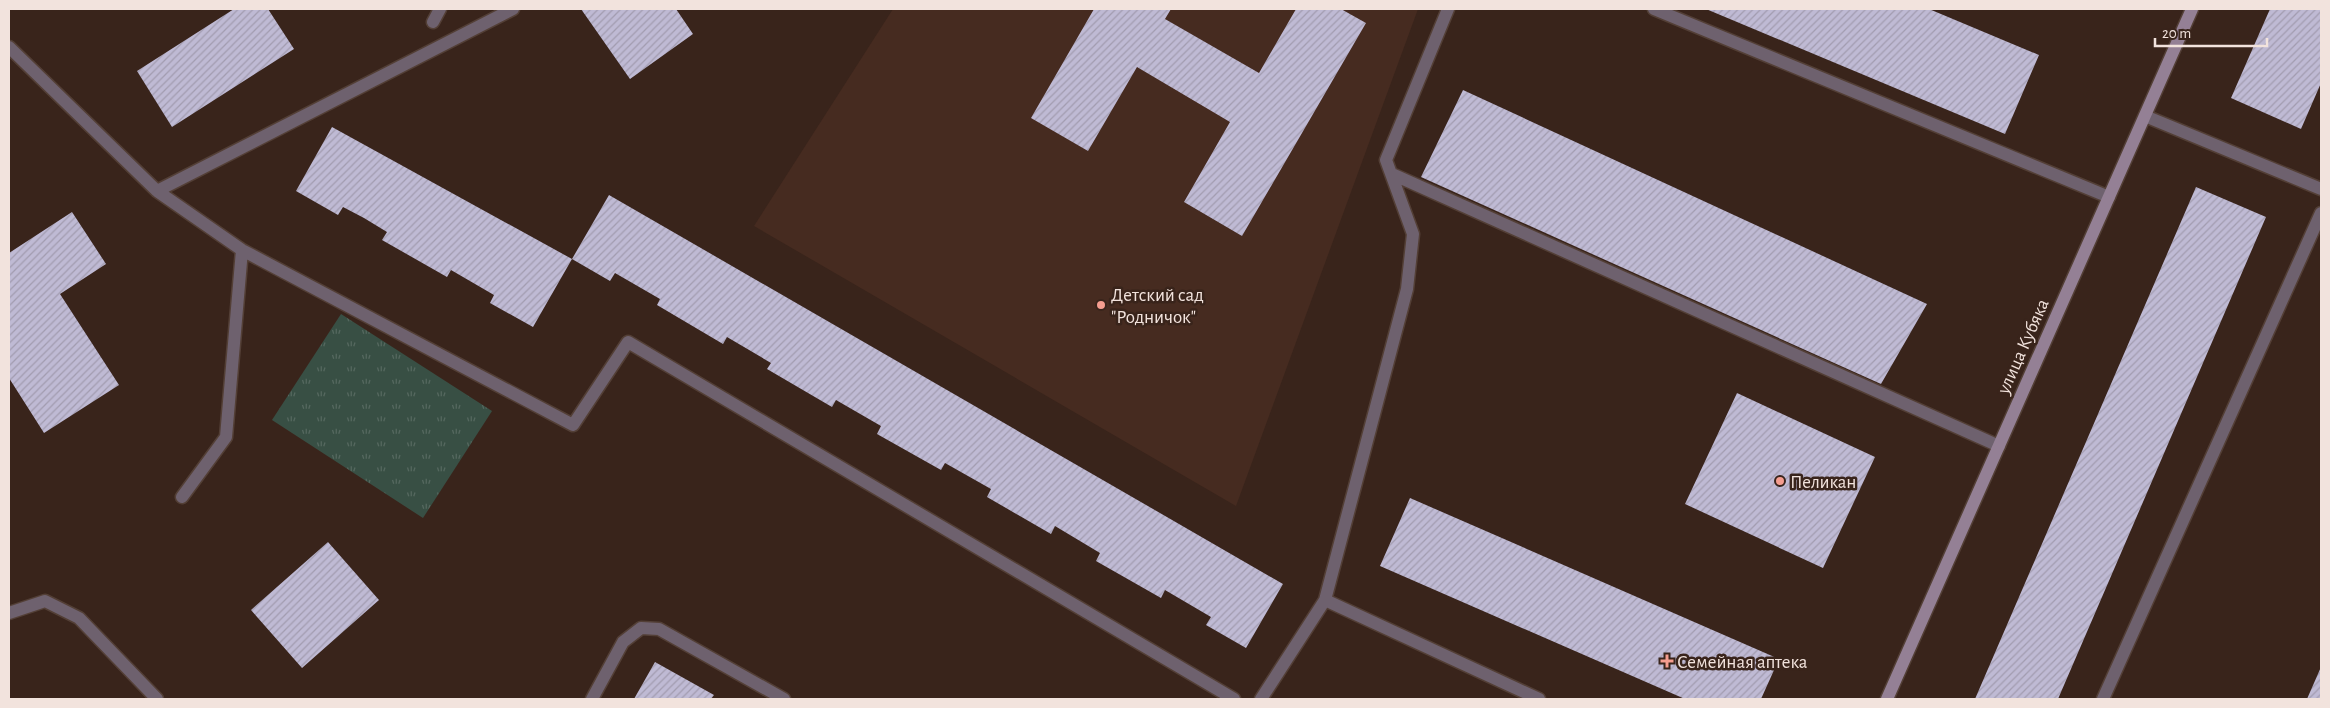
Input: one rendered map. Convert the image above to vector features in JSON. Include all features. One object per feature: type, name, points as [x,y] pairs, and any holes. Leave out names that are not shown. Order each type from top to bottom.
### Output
[{"type":"street","name":"улица Кубяка","points":[[1887,699],[2192,9]]},
{"type":"lane","points":[[433,22],[440,9]]},
{"type":"lane","points":[[157,191],[513,9]]},
{"type":"lane","points":[[1261,699],[1325,600],[1407,289],[1413,234],[1386,160],[1448,9]]},
{"type":"lane","points":[[1654,9],[2109,197]]},
{"type":"lane","points":[[9,47],[157,191],[242,250],[573,425],[628,342],[1234,699]]},
{"type":"lane","points":[[2145,116],[2321,189]]},
{"type":"lane","points":[[1392,174],[1999,446]]},
{"type":"lane","points":[[2103,699],[2321,213]]},
{"type":"lane","points":[[182,498],[226,437],[242,250]]},
{"type":"lane","points":[[1325,600],[1539,699]]},
{"type":"lane","points":[[9,613],[45,601],[79,618],[156,699]]},
{"type":"lane","points":[[592,699],[623,642],[641,628],[659,629],[784,699]]},
{"type":"shaded area","name":"Детский сад \"Родничок\"","points":[[893,9],[1418,9],[1236,506],[754,226]]},
{"type":"green space","points":[[341,314],[492,411],[423,518],[272,420]]},
{"type":"building","points":[[234,9],[268,9],[294,49],[172,127],[137,71]]},
{"type":"building","points":[[581,9],[676,9],[693,34],[630,79]]},
{"type":"building","points":[[1094,9],[1171,9],[1165,19],[1259,73],[1296,9],[1341,9],[1366,23],[1242,236],[1184,202],[1230,122],[1137,67],[1088,151],[1031,118]]},
{"type":"building","points":[[1706,9],[1929,9],[2039,55],[2005,134]]},
{"type":"building","points":[[2270,9],[2321,9],[2321,83],[2301,129],[2231,98]]},
{"type":"building","points":[[1463,90],[1927,304],[1881,384],[1421,177]]},
{"type":"building","points":[[332,127],[572,259],[533,327],[490,303],[494,295],[451,270],[447,277],[382,240],[387,232],[364,218],[343,207],[338,215],[296,191]]},
{"type":"building","points":[[2196,187],[2266,217],[2058,699],[1975,699]]},
{"type":"building","points":[[609,195],[1283,584],[1246,648],[1206,625],[1211,617],[1165,590],[1161,598],[1096,561],[1100,553],[1055,526],[1051,534],[987,497],[991,489],[945,463],[941,470],[877,434],[881,426],[836,400],[832,407],[767,369],[771,363],[727,337],[723,344],[657,305],[660,299],[615,273],[610,281],[572,259]]},
{"type":"building","points":[[72,212],[106,264],[60,294],[119,385],[44,433],[9,378],[9,253]]},
{"type":"building","name":"Пеликан","points":[[1737,393],[1875,457],[1823,568],[1685,504]]},
{"type":"building","points":[[1410,498],[1779,659],[1761,699],[1685,699],[1380,566]]},
{"type":"building","points":[[328,542],[379,600],[302,668],[251,610]]},
{"type":"building","points":[[655,662],[714,695],[711,699],[634,699]]},
{"type":"building","points":[[2321,667],[2321,699],[2307,699]]},
{"type":"place","name":"Детский сад \"Родничок\"","points":[[1101,305]]},
{"type":"place","name":"Пеликан","points":[[1780,481]]},
{"type":"place","name":"Семейная аптека","points":[[1667,661]]}]
